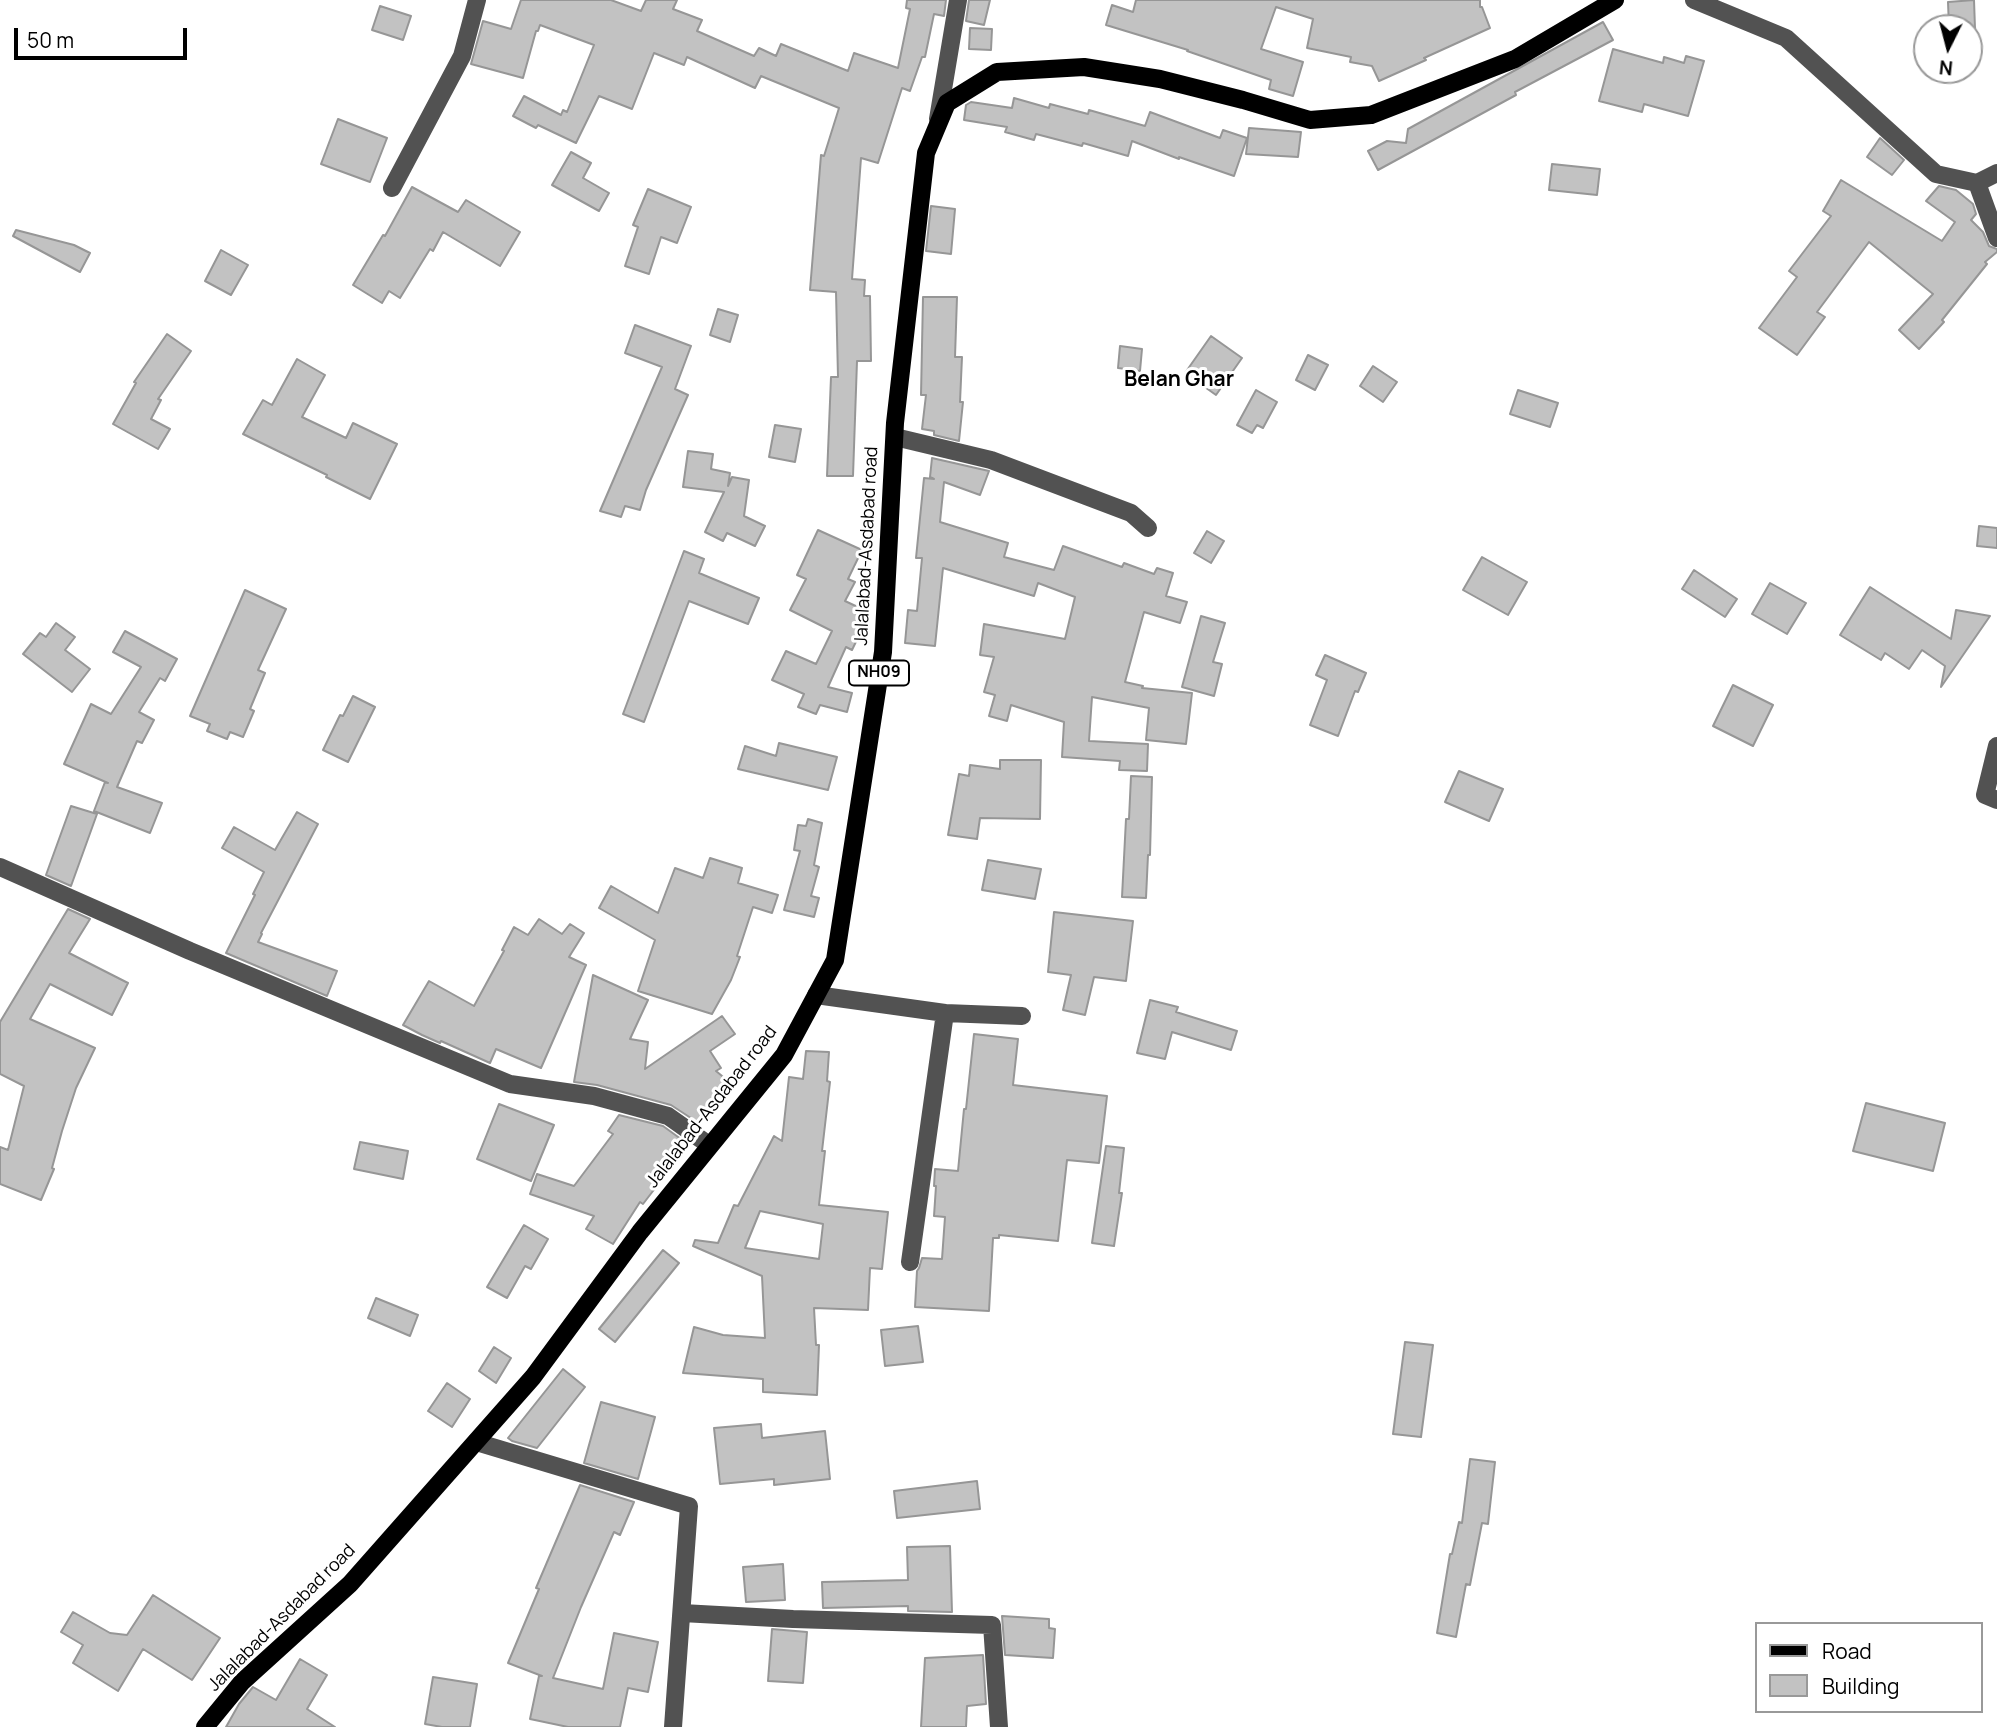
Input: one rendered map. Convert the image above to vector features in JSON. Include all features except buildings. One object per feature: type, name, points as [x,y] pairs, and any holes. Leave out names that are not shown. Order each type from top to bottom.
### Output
[{"type":"main road","name":"Jalalabad-Asdabad road","points":[[205,1727],[242,1682],[350,1584],[533,1377],[640,1232],[784,1055],[835,960],[883,652],[895,437],[926,153],[947,103],[997,72],[1084,67],[1160,79],[1310,120],[1371,115],[1515,59],[1607,2]]},
{"type":"street","points":[[392,188],[462,56],[477,0]]},
{"type":"street","points":[[937,126],[958,0]]},
{"type":"street","points":[[1694,0],[1786,38],[1936,174],[1977,183],[1997,173]]},
{"type":"street","points":[[1977,183],[1997,238]]},
{"type":"street","points":[[895,437],[991,460],[1131,513],[1148,528]]},
{"type":"street","points":[[1997,747],[1985,795],[1997,800]]},
{"type":"street","points":[[0,867],[190,951],[510,1084],[594,1096],[668,1116],[709,1145]]},
{"type":"street","points":[[816,995],[945,1013],[1022,1016]]},
{"type":"street","points":[[910,1262],[945,1013]]},
{"type":"street","points":[[476,1442],[689,1506],[673,1727]]},
{"type":"street","points":[[681,1613],[992,1625],[999,1727]]},
{"type":"district","name":"Belan Ghar","points":[[1179,380]]}]
